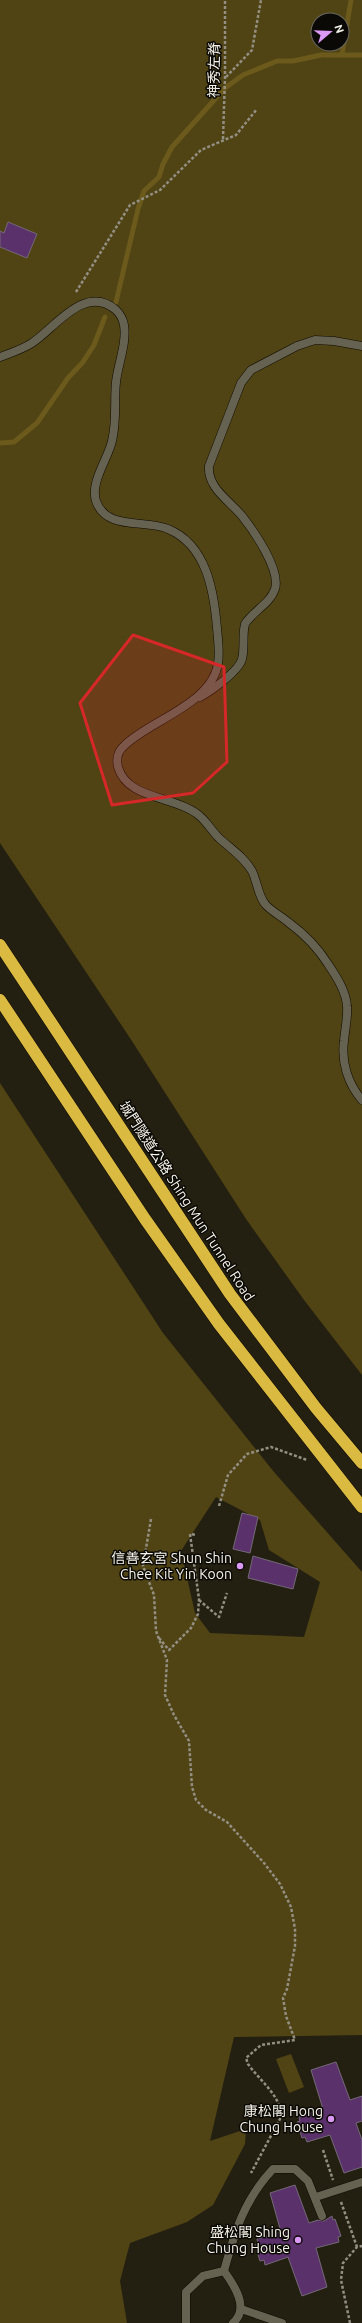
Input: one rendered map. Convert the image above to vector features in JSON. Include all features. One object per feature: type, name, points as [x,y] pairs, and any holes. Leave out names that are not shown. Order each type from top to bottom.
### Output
[{"type":"highway","name":"城門隧道公路 Shing Mun Tunnel Road","points":[[0,945],[230,1294],[311,1402],[362,1463]]},
{"type":"highway","points":[[0,1000],[145,1219],[201,1300],[362,1507]]},
{"type":"lane","points":[[0,357],[33,343],[66,314],[84,304],[102,303],[116,310],[124,324],[116,381],[113,437],[94,490],[98,506],[106,515],[115,520],[156,526],[178,534],[196,552],[211,582],[215,604],[218,663],[210,682],[192,700]]},
{"type":"lane","points":[[362,346],[334,340],[310,341],[251,370],[241,383],[209,466],[210,478],[215,488],[246,522],[275,569],[277,583],[273,595],[245,624],[242,658],[239,666],[208,693],[192,700],[125,745],[117,758],[120,772],[126,781],[138,789],[180,804],[200,816],[217,837],[247,864],[255,878],[264,903],[302,934],[324,958],[340,983],[346,998],[347,1010],[343,1043],[344,1060],[351,1085],[362,1100]]},
{"type":"lane","points":[[237,2321],[241,2309],[236,2289],[224,2271],[238,2221],[257,2186],[273,2169],[295,2169],[308,2181],[316,2197],[322,2216]]},
{"type":"lane","points":[[316,2197],[362,2182]]},
{"type":"lane","points":[[186,2323],[186,2292],[203,2276],[224,2271]]},
{"type":"lane","points":[[241,2309],[282,2323]]},
{"type":"path","name":"神秀左脊","points":[[222,140],[225,77],[224,0]]},
{"type":"path","points":[[225,77],[252,50],[261,0]]},
{"type":"path","points":[[66,314],[91,266],[130,205],[160,190],[201,150],[236,135],[257,110]]},
{"type":"path","points":[[219,1506],[228,1475],[247,1454],[271,1447],[299,1459],[328,1464]]},
{"type":"path","points":[[151,1519],[143,1566],[154,1595],[154,1625],[168,1666],[166,1695],[168,1702],[189,1741],[193,1794],[204,1808],[227,1822],[269,1868],[287,1898],[294,1924],[292,1966],[283,1998],[286,2016],[295,2040],[261,2045],[246,2058],[248,2064],[277,2100],[281,2110],[280,2120],[247,2181],[257,2186]]},
{"type":"path","points":[[157,1636],[169,1650],[195,1621],[199,1599],[190,1534],[196,1535]]},
{"type":"path","points":[[199,1599],[219,1617],[227,1593]]},
{"type":"path","points":[[350,2323],[341,2280],[343,2264],[357,2247],[362,2246]]},
{"type":"highlighted area","points":[[133,635],[224,667],[227,762],[193,793],[112,805],[80,703]]},
{"type":"shaded area","points":[[0,0],[362,0],[362,1375],[304,1300],[246,1219],[130,1038],[0,843]]},
{"type":"shaded area","points":[[0,1083],[163,1333],[274,1472],[362,1572],[362,2035],[234,2037],[210,2141],[246,2129],[245,2144],[213,2205],[187,2222],[130,2243],[120,2281],[127,2323],[0,2323]],"holes":[[[216,1497],[260,1520],[269,1550],[320,1582],[304,1637],[210,1633],[195,1613],[181,1551]]]},
{"type":"shaded area","points":[[291,2054],[304,2087],[289,2093],[276,2059]]},
{"type":"building","points":[[8,222],[37,234],[27,258],[0,247],[0,231],[4,233]]},
{"type":"building","points":[[242,1513],[258,1517],[250,1553],[233,1549]]},
{"type":"building","points":[[253,1556],[298,1569],[293,1589],[248,1578]]},
{"type":"building","name":"康松閣 Hong Chung House","points":[[336,2062],[350,2100],[362,2096],[362,2121],[356,2123],[362,2140],[362,2167],[344,2173],[330,2135],[307,2142],[305,2137],[302,2138],[297,2122],[300,2121],[299,2117],[323,2109],[311,2070]]},
{"type":"building","name":"盛松閣 Shing Chung House","points":[[295,2185],[309,2223],[318,2220],[324,2221],[332,2216],[333,2220],[335,2219],[341,2236],[338,2237],[339,2242],[316,2248],[327,2287],[302,2296],[288,2257],[265,2265],[264,2260],[260,2261],[255,2245],[258,2244],[257,2239],[281,2232],[270,2193]]},
{"type":"waterway","points":[[342,54],[351,0]]},
{"type":"waterway","points":[[116,302],[138,209],[144,191],[159,177],[163,164],[172,147],[225,88],[243,75],[277,61],[293,61],[321,55],[362,55]]},
{"type":"waterway","points":[[0,443],[14,442],[37,423],[68,378],[83,362],[94,345],[105,317]]},
{"type":"place","name":"信善玄宮 Shun Shin Chee Kit Yin Koon","points":[[240,1566]]},
{"type":"place","name":"康松閣 Hong Chung House","points":[[331,2119]]},
{"type":"place","name":"盛松閣 Shing Chung House","points":[[298,2240]]}]
